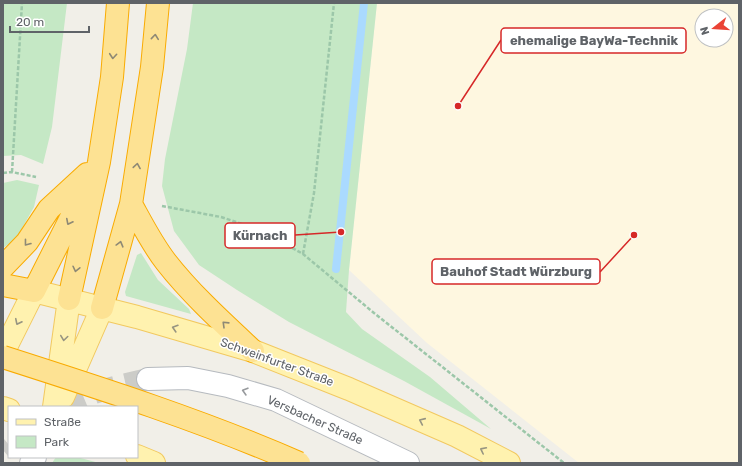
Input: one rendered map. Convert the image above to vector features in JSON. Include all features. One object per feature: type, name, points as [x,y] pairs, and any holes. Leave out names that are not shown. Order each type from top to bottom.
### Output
[{"type":"highway","points":[[69,299],[99,162],[112,77],[118,3]]},
{"type":"highway","points":[[102,308],[131,204],[152,67],[158,3]]},
{"type":"highway","points":[[3,267],[27,242],[49,209],[99,162]]},
{"type":"highway","points":[[3,285],[34,291],[99,162]]},
{"type":"highway","points":[[131,204],[150,239],[166,262],[206,306],[253,351]]},
{"type":"highway","points":[[3,357],[150,404],[245,439],[299,463]]},
{"type":"main road","name":"Schweinfurter Straße","points":[[34,291],[102,308],[253,351],[356,392],[458,436],[509,463]]},
{"type":"main road","points":[[3,353],[34,291]]},
{"type":"main road","points":[[54,406],[69,299]]},
{"type":"main road","points":[[59,406],[102,308]]},
{"type":"main road","name":"Versbacher Straße","points":[[148,379],[188,378],[228,386],[276,400],[408,463]]},
{"type":"main road","points":[[138,456],[154,463]]},
{"type":"path","points":[[12,172],[22,3]]},
{"type":"path","points":[[303,254],[314,193],[334,3]]},
{"type":"path","points":[[3,173],[12,172],[36,177]]},
{"type":"path","points":[[162,206],[221,217],[263,231],[303,254],[374,313],[564,463]]},
{"type":"shaded area","points":[[377,3],[739,3],[739,463],[579,463],[427,343],[349,270]]},
{"type":"green space","points":[[3,3],[67,3],[52,127],[43,164],[21,155],[3,156]]},
{"type":"green space","points":[[193,3],[377,3],[349,270],[346,312],[362,329],[430,377],[491,429],[404,381],[289,322],[237,290],[199,265],[174,231],[162,186],[165,159],[187,49]]},
{"type":"green space","points":[[17,180],[39,185],[34,207],[16,239],[3,248],[3,183]]},
{"type":"green space","points":[[141,253],[158,280],[189,309],[191,314],[126,296],[125,292],[137,255]]},
{"type":"green space","points":[[55,458],[81,458],[99,463],[52,463]]},
{"type":"waterway","points":[[336,269],[364,3]]},
{"type":"tunnel","points":[[66,406],[94,393],[148,379]]},
{"type":"tunnel","points":[[3,450],[8,446]]},
{"type":"place","name":"ehemalige BayWa-Technik","points":[[458,106]]},
{"type":"place","name":"Kürnach","points":[[341,232]]},
{"type":"place","name":"Bauhof Stadt Würzburg","points":[[634,235]]}]
